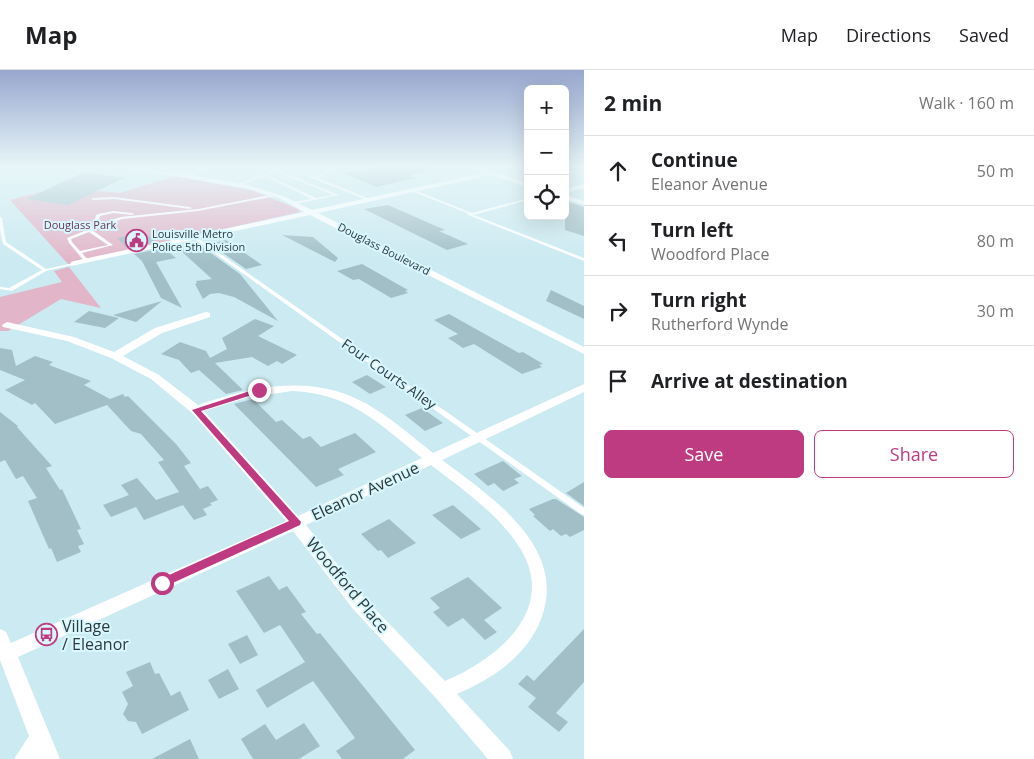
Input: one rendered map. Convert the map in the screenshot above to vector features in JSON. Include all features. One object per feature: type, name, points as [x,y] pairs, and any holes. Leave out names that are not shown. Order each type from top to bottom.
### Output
[{"type":"street","name":"Douglass Boulevard","points":[[282,198],[584,351]]},
{"type":"street","points":[[74,264],[372,198]]},
{"type":"street","points":[[569,198],[584,204]]},
{"type":"street","points":[[115,356],[142,337],[180,321],[206,315]]},
{"type":"street","name":"Woodford Place","points":[[7,325],[70,339],[115,356],[155,377],[196,410],[296,522],[359,604],[442,691],[502,759]]},
{"type":"street","points":[[196,410],[243,394],[266,389],[301,388],[325,391],[355,402],[368,409],[471,489],[510,525],[525,542],[538,572],[540,588],[535,615],[529,627],[518,643],[488,669],[442,691]]},
{"type":"street","name":"Eleanor Avenue","points":[[4,645],[296,522],[584,388]]},
{"type":"street","points":[[4,645],[49,759]]},
{"type":"street","points":[[25,759],[41,737]]},
{"type":"lane","points":[[93,199],[111,198]]},
{"type":"lane","points":[[115,198],[198,210]]},
{"type":"lane","points":[[87,261],[70,242],[69,238],[88,229],[138,215],[198,210],[259,198]]},
{"type":"lane","points":[[294,203],[319,198]]},
{"type":"lane","points":[[431,198],[584,260]]},
{"type":"lane","points":[[469,214],[524,200]]},
{"type":"lane","points":[[102,224],[97,218],[98,215],[104,213],[125,212],[138,215]]},
{"type":"lane","points":[[0,220],[4,243],[45,270]]},
{"type":"lane","points":[[79,252],[111,245],[88,229]]},
{"type":"lane","name":"Four Courts Alley","points":[[194,237],[584,512]]},
{"type":"lane","points":[[0,288],[10,290],[45,270],[74,264]]},
{"type":"green space","name":"Douglass Park","points":[[17,198],[271,198],[298,209],[300,212],[68,264],[10,200]]},
{"type":"green space","points":[[69,267],[101,308],[61,299],[8,331],[0,331],[0,297],[62,282],[54,271]]},
{"type":"building","points":[[29,198],[82,198],[68,205],[27,199]]},
{"type":"building","points":[[569,202],[584,207],[584,236],[565,230],[565,220],[569,220]]},
{"type":"building","points":[[388,205],[445,230],[439,231],[468,244],[447,250],[364,209]]},
{"type":"building","name":"Louisville Metro Police 5th Division","points":[[144,232],[156,242],[127,248],[117,238]]},
{"type":"building","points":[[282,235],[313,237],[338,258],[335,262]]},
{"type":"building","points":[[226,240],[262,265],[246,269],[210,244]]},
{"type":"building","points":[[201,246],[240,274],[278,321],[234,297],[219,293],[210,294],[203,299],[195,284],[197,283],[196,281],[212,279],[180,250]]},
{"type":"building","points":[[164,248],[176,258],[156,262],[182,308],[161,298],[142,261],[134,254]]},
{"type":"building","points":[[362,264],[408,290],[405,291],[408,293],[391,298],[359,279],[353,280],[337,271]]},
{"type":"building","points":[[551,290],[584,306],[584,319],[546,301]]},
{"type":"building","points":[[162,301],[136,322],[113,315]]},
{"type":"building","points":[[89,311],[119,318],[105,328],[74,322]]},
{"type":"building","points":[[449,314],[519,353],[523,352],[543,364],[539,365],[542,367],[522,374],[474,344],[463,348],[448,338],[458,334],[434,320]]},
{"type":"building","points":[[255,319],[274,326],[258,336],[297,355],[282,364],[277,361],[268,366],[252,357],[215,363],[243,390],[226,394],[199,370],[191,373],[179,360],[161,354],[180,342],[206,351],[210,358],[227,349],[222,338]]},
{"type":"building","points":[[0,348],[12,350],[16,366],[35,356],[53,362],[49,365],[91,381],[84,385],[110,399],[123,394],[125,397],[128,396],[176,444],[191,463],[184,466],[200,489],[208,486],[218,500],[210,503],[212,505],[203,509],[207,515],[194,520],[183,505],[144,520],[136,507],[111,517],[103,505],[129,495],[121,485],[137,478],[156,500],[179,492],[158,462],[164,460],[141,434],[131,431],[107,405],[55,424],[35,403],[32,405],[5,390],[25,380],[0,370]]},
{"type":"building","points":[[367,375],[386,387],[370,394],[352,382]]},
{"type":"building","points":[[253,399],[276,422],[282,420],[303,439],[310,436],[321,447],[355,433],[376,452],[338,469],[344,475],[316,487],[234,404]]},
{"type":"building","points":[[422,408],[443,423],[425,431],[405,415]]},
{"type":"building","points":[[0,412],[18,426],[52,466],[46,468],[60,490],[62,489],[81,529],[77,530],[84,544],[78,546],[81,552],[57,562],[51,548],[49,549],[28,501],[37,498],[23,476],[16,479],[5,460],[0,462]]},
{"type":"building","points":[[503,461],[522,476],[514,479],[519,483],[503,491],[494,483],[488,486],[474,474]]},
{"type":"building","points":[[584,482],[584,506],[566,493]]},
{"type":"building","points":[[556,499],[584,517],[584,530],[570,537],[566,534],[561,536],[553,529],[550,531],[533,516],[535,515],[529,509]]},
{"type":"building","points":[[453,505],[481,529],[461,539],[432,515]]},
{"type":"building","points":[[389,519],[416,543],[388,558],[361,534]]},
{"type":"building","points":[[269,576],[279,590],[287,586],[306,612],[301,614],[317,634],[320,633],[415,750],[403,759],[342,759],[336,751],[355,738],[313,681],[267,708],[256,690],[305,662],[280,625],[264,633],[236,591]]},
{"type":"building","points":[[468,577],[502,608],[484,620],[497,632],[485,640],[463,618],[448,627],[433,612],[440,608],[430,598]]},
{"type":"building","points":[[584,629],[584,682],[556,713],[568,722],[559,732],[528,707],[536,698],[518,684],[527,675],[534,681]]},
{"type":"building","points":[[247,635],[258,655],[240,664],[228,644]]},
{"type":"building","points":[[150,662],[155,674],[159,673],[171,696],[180,691],[189,710],[142,734],[136,722],[128,721],[123,714],[128,704],[122,692],[133,686],[126,672]]},
{"type":"building","points":[[228,669],[239,689],[219,699],[208,680]]},
{"type":"building","points":[[304,723],[320,746],[299,759],[253,759],[241,739],[265,724],[276,740]]},
{"type":"building","points":[[190,739],[199,759],[152,759]]},
{"type":"place","name":"Louisville Metro Police 5th Division","points":[[136,240]]},
{"type":"place","name":"Village / Eleanor","points":[[46,635]]},
{"type":"route","points":[[162,583],[296,522],[196,410],[259,390]]}]
